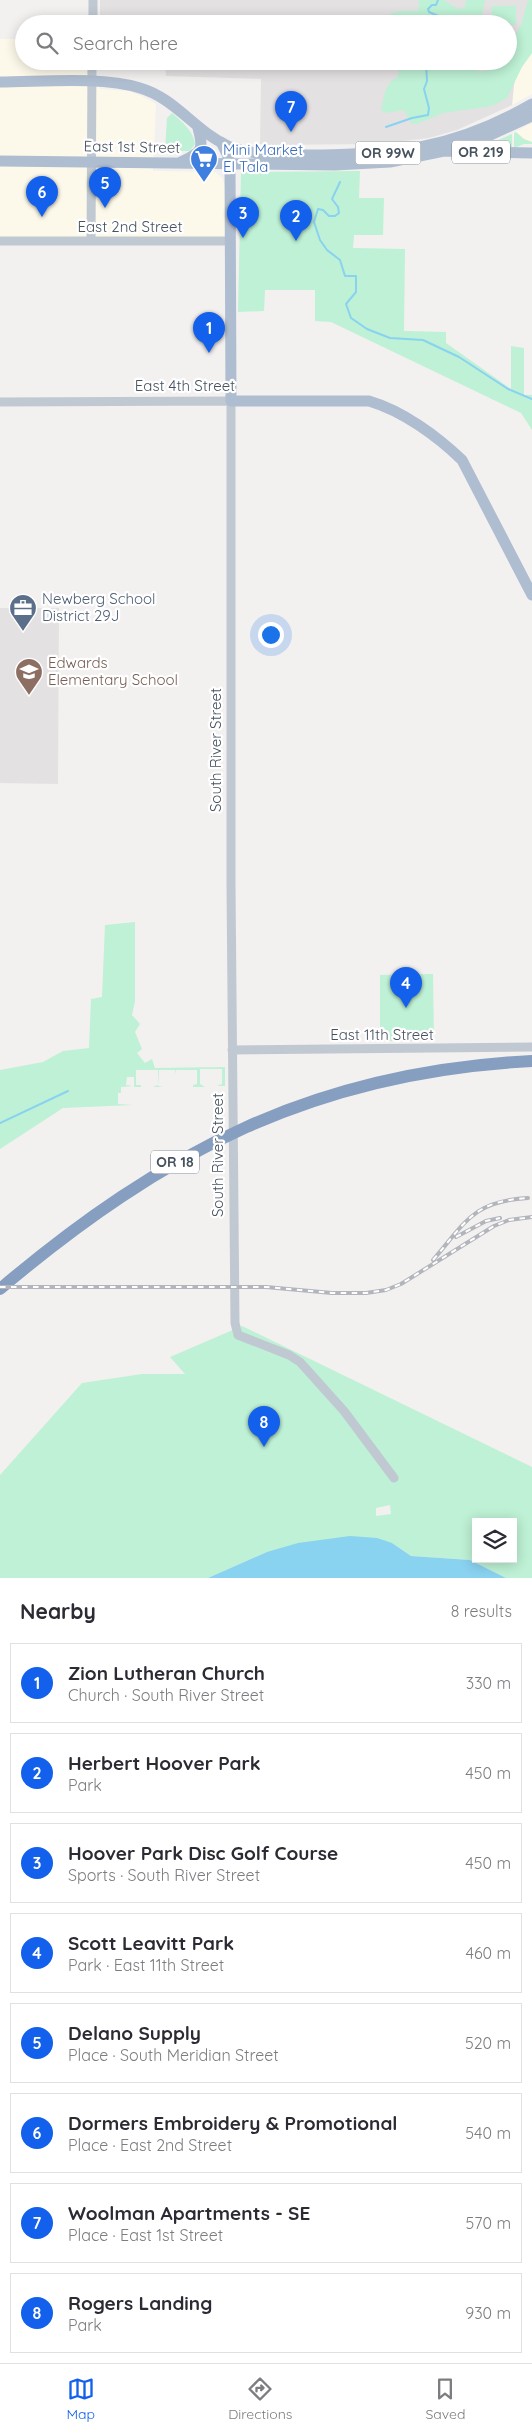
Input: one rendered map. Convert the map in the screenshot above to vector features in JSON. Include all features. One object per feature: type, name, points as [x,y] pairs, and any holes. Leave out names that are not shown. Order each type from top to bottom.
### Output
[{"type":"highway","name":"OR 18","points":[[0,1288],[112,1201],[189,1154],[284,1111],[376,1082],[465,1066],[532,1061]]},
{"type":"main road","name":"OR 99W","points":[[0,82],[119,83],[153,93],[180,111],[198,128]]},
{"type":"main road","name":"OR 99W","points":[[446,147],[532,104]]},
{"type":"main road","name":"OR 99W","points":[[446,147],[486,137],[532,116]]},
{"type":"main road","name":"East 1st Street","points":[[198,128],[221,142],[245,151],[269,154],[388,153],[446,147],[532,153]]},
{"type":"main road","points":[[179,163],[195,156],[201,149],[202,141],[198,128]]},
{"type":"main road","points":[[221,142],[230,164],[238,160],[269,154]]},
{"type":"main road","name":"East 1st Street","points":[[0,161],[374,164],[446,147]]},
{"type":"main road","name":"South River Street","points":[[230,164],[231,401]]},
{"type":"main road","name":"East 4th Street","points":[[231,401],[369,401],[383,405],[412,422],[462,460],[532,595]]},
{"type":"street","points":[[93,0],[93,15]]},
{"type":"street","points":[[91,241],[92,70]]},
{"type":"street","name":"East 2nd Street","points":[[0,241],[230,241]]},
{"type":"street","name":"East 4th Street","points":[[0,402],[231,401]]},
{"type":"street","name":"South River Street","points":[[231,401],[233,1287],[238,1335],[289,1355],[300,1362],[344,1412],[394,1478]]},
{"type":"street","name":"East 11th Street","points":[[232,1050],[532,1047]]},
{"type":"shaded area","points":[[100,0],[532,0],[532,46],[515,76],[512,105],[457,130],[429,138],[378,144],[265,145],[260,144],[261,79],[166,76],[166,70],[517,70],[517,15],[100,15]]},
{"type":"shaded area","points":[[0,39],[15,39],[15,70],[92,70],[100,89],[128,91],[156,104],[153,171],[216,172],[222,178],[230,199],[230,241],[0,239]]},
{"type":"shaded area","points":[[532,46],[532,94],[512,105],[515,76]]},
{"type":"shaded area","points":[[532,123],[532,144],[514,143],[513,133]]},
{"type":"shaded area","name":"Edwards Elementary School","points":[[0,608],[59,608],[58,784],[0,783]]},
{"type":"green space","points":[[419,0],[444,0],[458,9],[465,8],[466,0],[485,0],[482,15],[390,15],[399,11],[418,11]]},
{"type":"green space","points":[[532,0],[532,53],[522,67],[507,98],[492,106],[443,113],[417,124],[411,123],[404,110],[386,113],[381,110],[387,87],[397,78],[398,70],[517,70],[517,32],[528,1]]},
{"type":"green space","points":[[492,6],[516,6],[516,15],[492,15]]},
{"type":"green space","points":[[172,113],[186,127],[194,139],[195,144],[190,151],[165,151],[167,118]]},
{"type":"green space","points":[[516,132],[524,139],[532,142],[532,144],[524,144],[514,148],[514,133]]},
{"type":"green space","points":[[512,134],[512,150],[480,148]]},
{"type":"green space","points":[[360,171],[359,198],[384,198],[383,235],[354,235],[353,248],[405,249],[404,331],[446,332],[446,343],[511,389],[511,346],[524,348],[524,395],[532,395],[532,430],[521,413],[331,322],[315,321],[315,290],[265,290],[264,311],[238,312],[241,173]]},
{"type":"green space","points":[[135,922],[135,1001],[132,1015],[140,1024],[135,1032],[142,1049],[137,1053],[145,1063],[152,1059],[155,1068],[225,1067],[225,1086],[217,1086],[222,1084],[222,1069],[200,1069],[200,1084],[205,1087],[193,1087],[193,1085],[197,1084],[197,1070],[176,1070],[176,1074],[175,1070],[159,1070],[158,1086],[163,1087],[153,1087],[158,1085],[158,1070],[136,1070],[136,1085],[141,1085],[141,1087],[134,1087],[134,1077],[127,1077],[126,1085],[133,1086],[121,1087],[121,1093],[118,1093],[118,1104],[133,1105],[63,1108],[0,1149],[0,1070],[43,1062],[63,1051],[89,1048],[91,999],[102,997],[105,925]]},
{"type":"green space","points":[[433,974],[434,1041],[380,1041],[380,975]]},
{"type":"green space","points":[[242,1326],[532,1467],[532,1578],[506,1578],[476,1563],[517,1563],[517,1518],[472,1518],[472,1561],[411,1556],[392,1543],[267,1552],[208,1578],[0,1578],[0,1475],[82,1383],[142,1374],[185,1374],[170,1357]],"holes":[[[390,1505],[391,1514],[376,1516],[376,1508]]]},
{"type":"water","points":[[350,1536],[377,1538],[392,1543],[411,1556],[470,1560],[472,1563],[476,1563],[506,1578],[208,1578],[267,1552],[298,1543]]},
{"type":"waterway","points":[[436,15],[429,12],[428,9],[432,5],[436,5],[438,0]]},
{"type":"waterway","points":[[386,127],[412,118],[428,115],[429,108],[424,89],[427,81],[426,70]]},
{"type":"waterway","points":[[340,182],[332,199],[338,207],[339,213],[335,216],[329,216],[323,210],[318,209],[314,222],[320,240],[327,250],[340,260],[345,276],[356,276],[356,292],[346,304],[351,318],[367,329],[390,338],[423,340],[459,357],[508,389],[532,399]]},
{"type":"waterway","points":[[0,1123],[68,1091]]},
{"type":"railway","points":[[433,1260],[463,1224],[482,1209],[509,1200],[528,1198]]},
{"type":"railway","points":[[0,1287],[266,1287],[332,1293],[366,1293],[386,1290],[401,1284],[494,1226],[509,1220],[532,1217]]},
{"type":"railway","points":[[456,1237],[486,1221],[500,1218]]},
{"type":"place","name":"Woolman Apartments - SE","points":[[291,132]]},
{"type":"place","name":"Mini Market El Tala","points":[[204,183]]},
{"type":"place","name":"Delano Supply","points":[[105,208]]},
{"type":"place","name":"Dormers Embroidery & Promotional","points":[[42,217]]},
{"type":"place","name":"Hoover Park Disc Golf Course","points":[[243,238]]},
{"type":"place","name":"Herbert Hoover Park","points":[[296,241]]},
{"type":"place","name":"Zion Lutheran Church","points":[[209,353]]},
{"type":"place","name":"Newberg School District 29J","points":[[23,632]]},
{"type":"place","name":"Edwards Elementary School","points":[[29,696]]},
{"type":"place","name":"Scott Leavitt Park","points":[[406,1008]]},
{"type":"place","name":"Rogers Landing","points":[[264,1447]]}]
